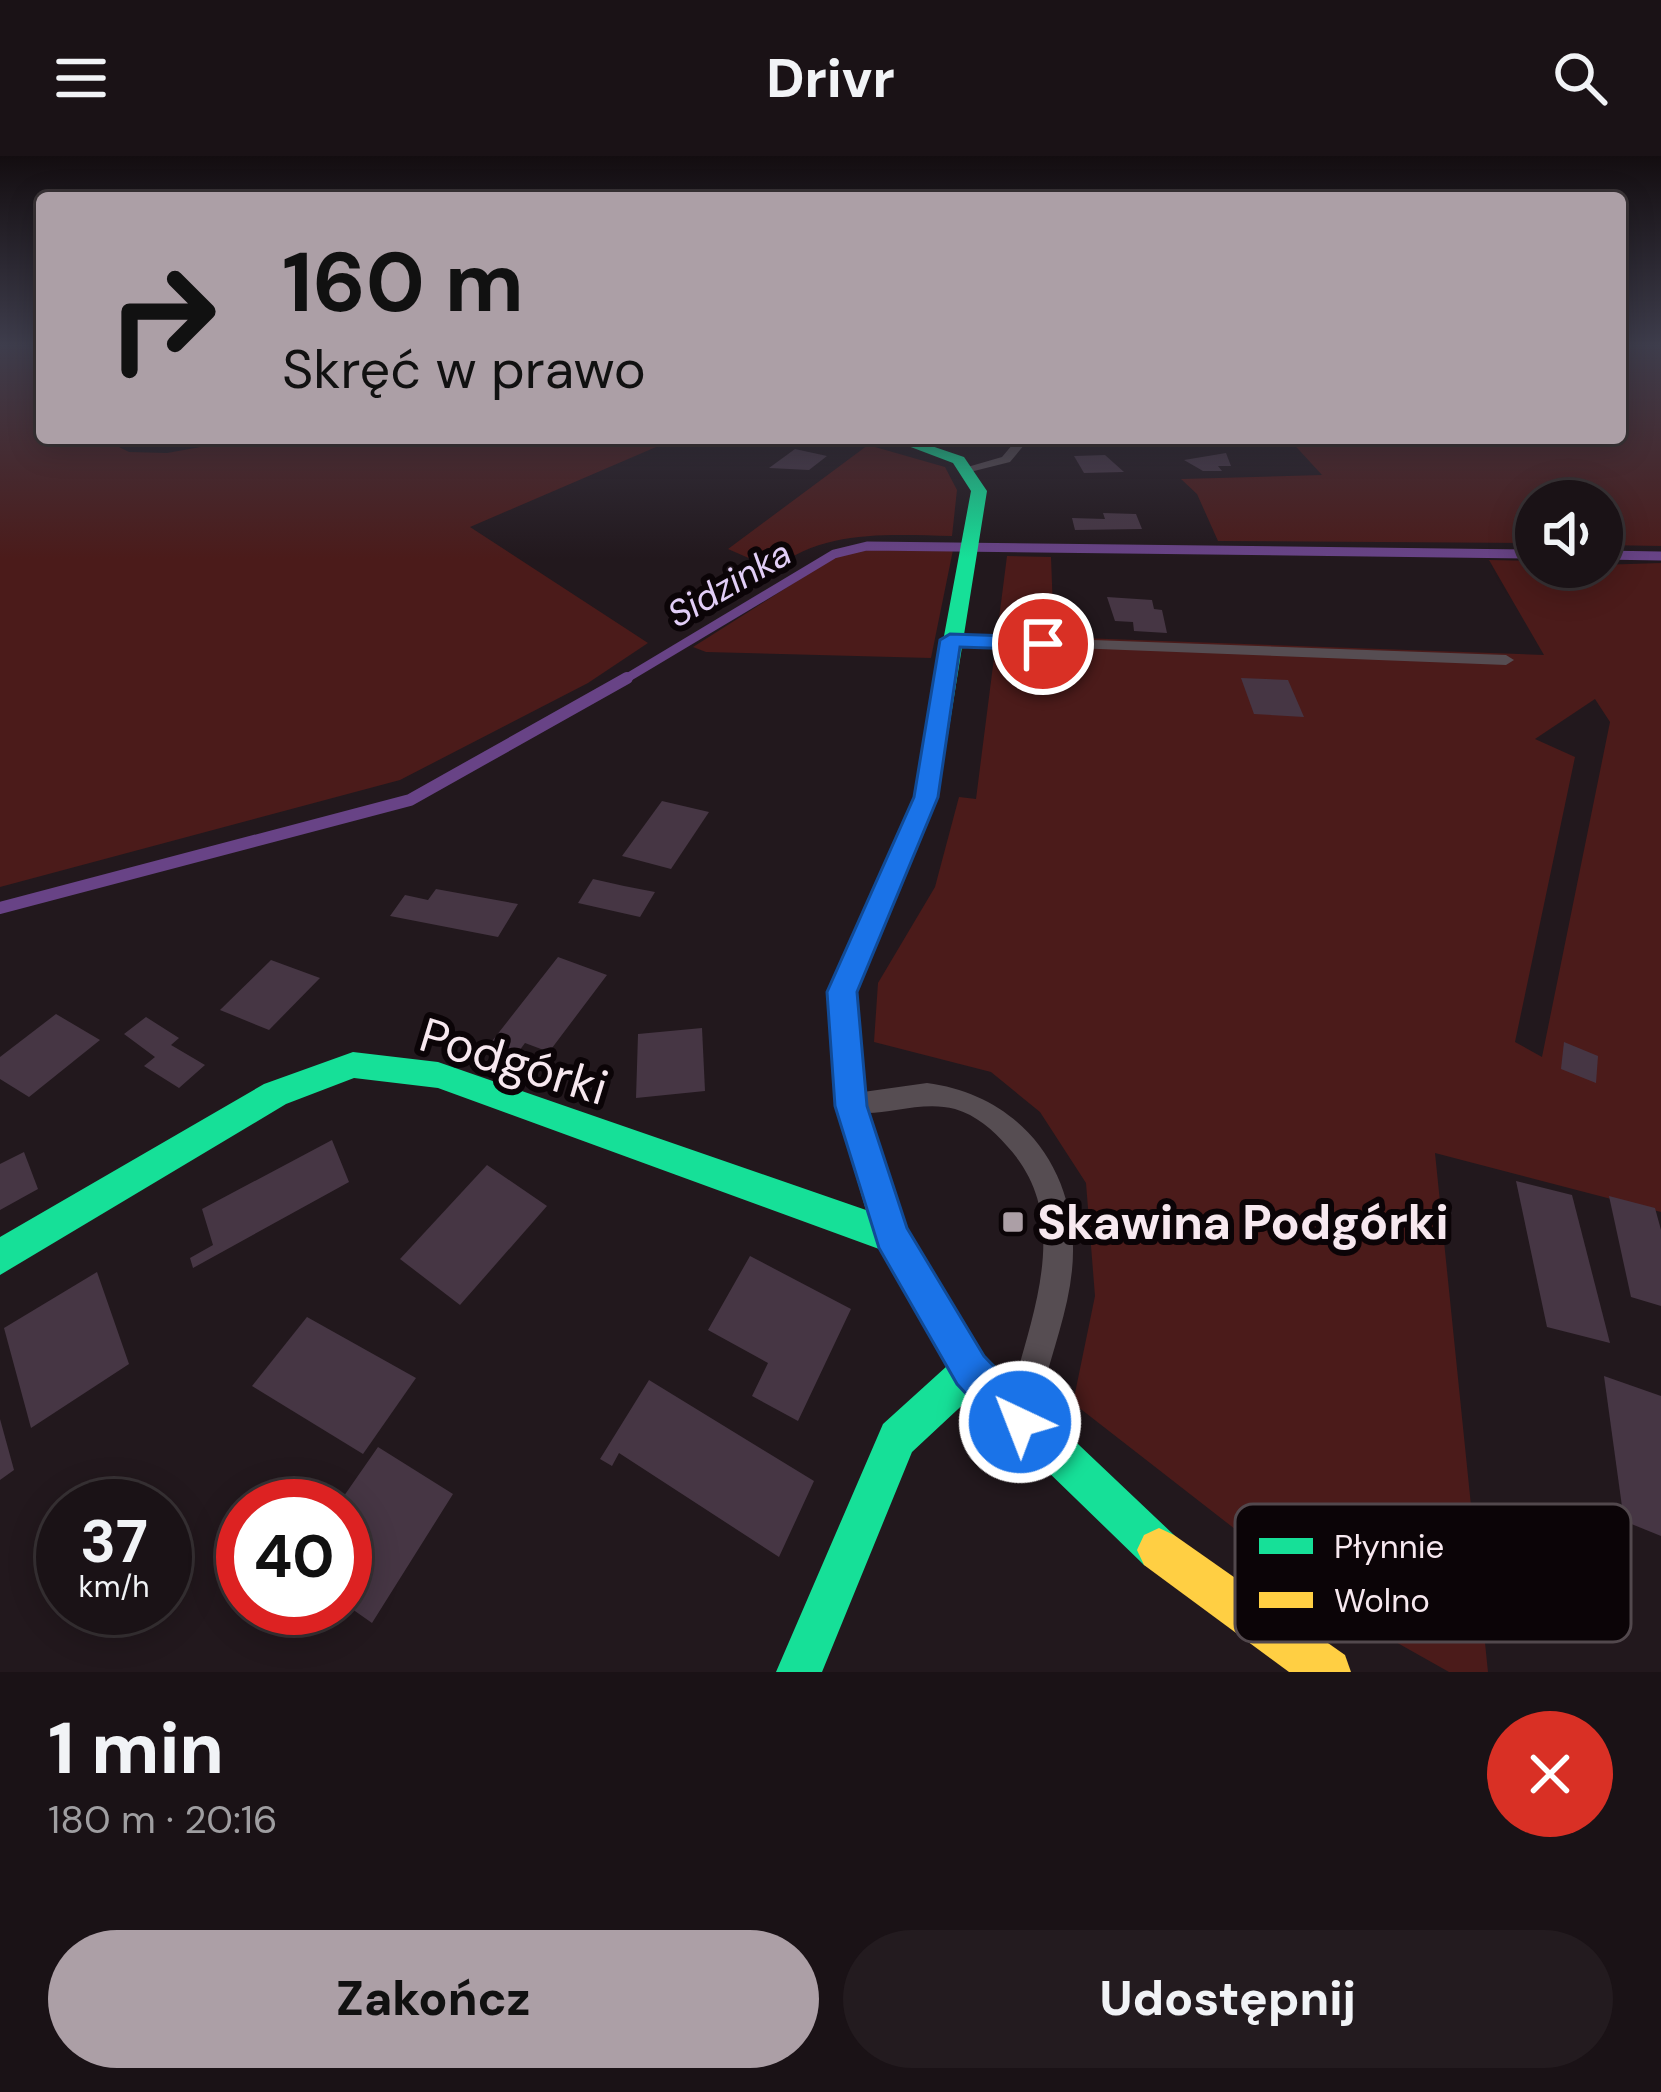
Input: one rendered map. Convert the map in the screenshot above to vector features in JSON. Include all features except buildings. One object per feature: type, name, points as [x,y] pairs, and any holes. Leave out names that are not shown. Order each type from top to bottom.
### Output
[{"type":"street","points":[[915,444],[946,453],[970,469],[979,491],[926,797],[842,992],[851,1106],[891,1236],[970,1370],[1137,1534],[1235,1605]]},
{"type":"street","name":"Podgórki","points":[[0,1258],[275,1094],[353,1065],[438,1075],[699,1172],[891,1236]]},
{"type":"street","points":[[799,1672],[897,1438],[970,1370]]},
{"type":"street","points":[[1286,1642],[1328,1672]]},
{"type":"lane","points":[[970,469],[1006,460],[1019,444]]},
{"type":"lane","points":[[950,640],[1506,660]]},
{"type":"lane","points":[[851,1106],[932,1093],[980,1108],[1024,1140],[1055,1214],[1059,1250],[1020,1422]]},
{"type":"shaded area","points":[[0,418],[36,418],[36,444],[113,444],[129,452],[167,453],[217,444],[663,444],[470,527],[648,643],[588,683],[400,780],[0,887]]},
{"type":"shaded area","points":[[1626,418],[1661,418],[1661,546],[1623,545],[1623,480],[1515,480],[1515,543],[1218,541],[1197,494],[1181,479],[1322,475],[1294,444],[1626,444]]},
{"type":"shaded area","points":[[868,445],[945,467],[957,490],[952,536],[881,535],[836,541],[794,556],[774,569],[728,549]]},
{"type":"shaded area","points":[[876,547],[953,550],[931,658],[706,652],[693,647],[838,555]]},
{"type":"shaded area","points":[[1007,556],[1051,557],[1054,637],[1544,655],[1489,560],[1515,561],[1515,588],[1623,588],[1623,564],[1661,563],[1661,1212],[1435,1153],[1471,1504],[1235,1504],[1235,1529],[1073,1403],[1095,1296],[1086,1183],[1040,1112],[991,1072],[874,1042],[878,983],[935,887],[959,797],[976,799]],"holes":[[[1595,699],[1610,722],[1542,1057],[1515,1042],[1575,757],[1535,739]]]},
{"type":"shaded area","points":[[1396,1642],[1485,1642],[1488,1672],[1449,1672]]},
{"type":"waterway","name":"Sidzinka","points":[[622,681],[834,554],[867,546],[1515,554]]},
{"type":"waterway","name":"Sidzinka","points":[[1623,555],[1661,556]]},
{"type":"waterway","name":"Sidzinka","points":[[0,908],[410,800],[627,678]]},
{"type":"traffic: fast","points":[[912,444],[959,460],[979,491],[926,797],[842,992],[851,1106],[891,1236],[971,1370],[1159,1550]]},
{"type":"traffic: fast","points":[[0,1257],[275,1094],[353,1065],[438,1075],[891,1236]]},
{"type":"traffic: fast","points":[[799,1672],[897,1438],[971,1370]]},
{"type":"traffic: slow","points":[[1159,1550],[1235,1605]]},
{"type":"traffic: slow","points":[[1286,1642],[1328,1672]]},
{"type":"place","name":"Skawina Podgórki","points":[[1013,1222]]},
{"type":"route","points":[[1020,1422],[970,1370],[891,1236],[851,1106],[842,992],[855,952],[905,855],[926,797],[950,640],[1043,644]]}]
